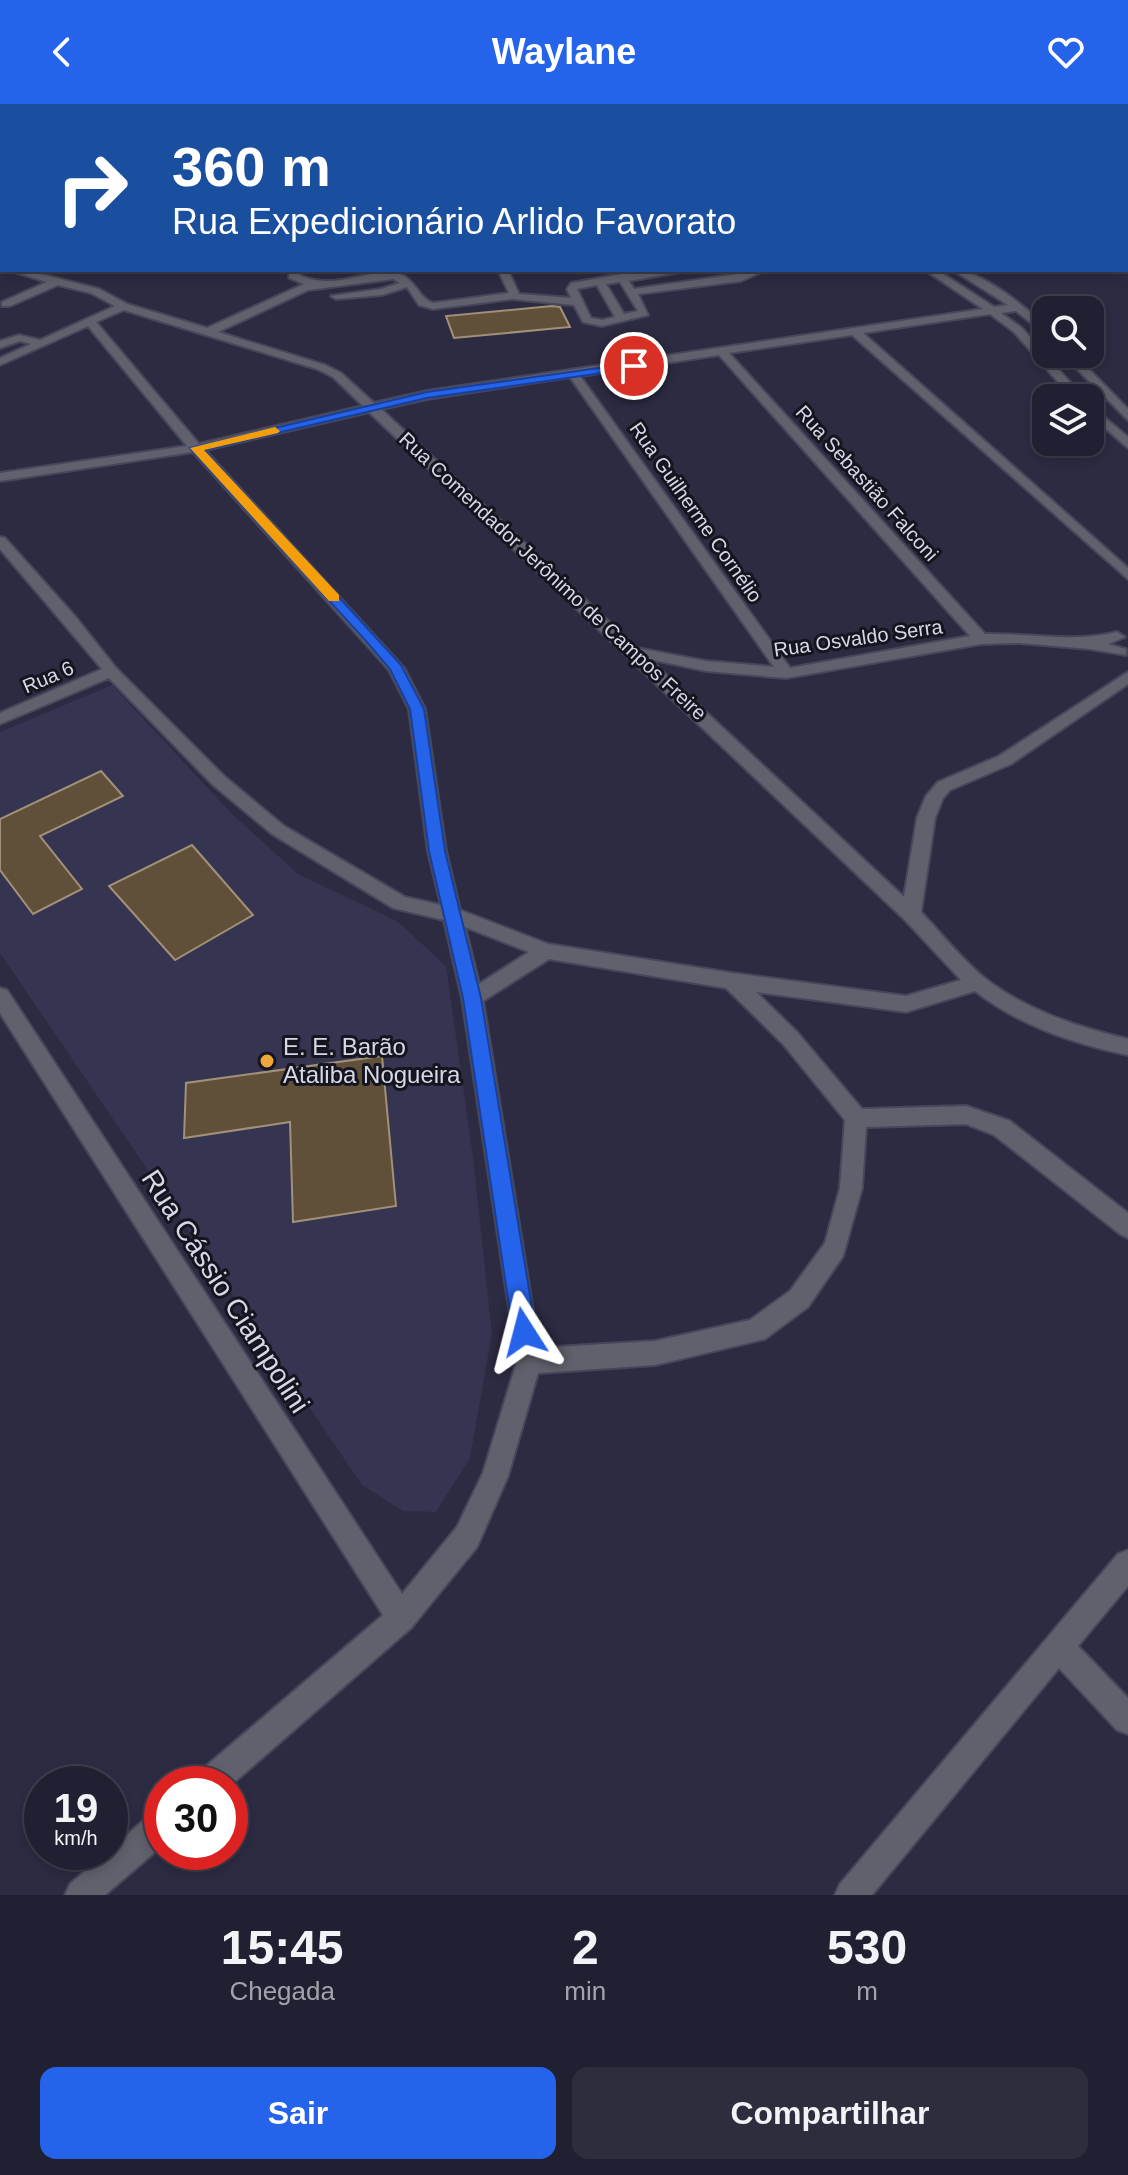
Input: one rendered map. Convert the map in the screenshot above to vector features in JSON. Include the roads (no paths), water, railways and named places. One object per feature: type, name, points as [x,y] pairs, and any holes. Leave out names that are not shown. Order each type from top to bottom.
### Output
[{"type":"street","points":[[520,104],[540,104]]},
{"type":"street","name":"Rua Comendador Jerônimo de Campos Freire","points":[[21,272],[95,291],[123,306],[321,367],[337,375],[911,914],[977,983],[1070,1031],[1128,1047]]},
{"type":"street","points":[[294,272],[293,276],[317,286]]},
{"type":"street","points":[[208,332],[287,296],[317,286],[399,272],[423,303],[433,306],[512,292],[668,272]]},
{"type":"street","points":[[504,272],[512,292]]},
{"type":"street","points":[[632,292],[741,278],[756,272]]},
{"type":"street","points":[[933,272],[995,311],[1018,330],[1066,384]]},
{"type":"street","points":[[961,272],[1018,307],[1032,320]]},
{"type":"street","points":[[563,287],[572,289],[587,320],[602,323],[622,320],[644,313],[622,277]]},
{"type":"street","points":[[599,280],[622,320]]},
{"type":"street","points":[[6,304],[57,281]]},
{"type":"street","points":[[287,296],[368,294],[410,283]]},
{"type":"street","points":[[512,292],[579,302]]},
{"type":"street","points":[[0,362],[123,306]]},
{"type":"street","points":[[0,477],[196,448],[427,395],[1018,307]]},
{"type":"street","points":[[90,322],[196,448],[396,668],[417,709],[437,851],[472,998],[529,1361],[495,1476],[467,1537],[401,1618],[230,1766]]},
{"type":"street","points":[[856,333],[1128,575]]},
{"type":"street","points":[[0,345],[19,338],[41,343]]},
{"type":"street","name":"Rua Sebastião Falconi","points":[[723,353],[981,639]]},
{"type":"street","points":[[1082,368],[1128,416]]},
{"type":"street","name":"Rua Guilherme Cornélio","points":[[574,375],[786,673]]},
{"type":"street","points":[[1104,422],[1128,444]]},
{"type":"street","points":[[0,541],[69,618],[111,671],[218,780],[278,830],[400,903],[454,915],[546,951],[732,981],[906,1004],[977,983]]},
{"type":"street","name":"Rua Osvaldo Serra","points":[[631,651],[706,666],[786,673],[981,639],[1020,638],[1124,646]]},
{"type":"street","points":[[911,914],[926,818],[935,796],[944,786],[1005,760],[1126,678],[1124,646]]},
{"type":"street","name":"Rua 6","points":[[0,719],[111,671]]},
{"type":"street","points":[[472,998],[546,951]]},
{"type":"street","points":[[529,1361],[655,1353],[756,1331],[799,1299],[835,1248],[851,1188],[856,1118],[837,1091],[790,1038],[732,981]]},
{"type":"street","name":"Rua Cássio Ciampolini","points":[[0,996],[401,1618]]},
{"type":"street","points":[[856,1118],[966,1115],[1002,1128],[1128,1227]]},
{"type":"street","points":[[851,1895],[1128,1564]]},
{"type":"street","points":[[1060,1648],[1128,1719]]},
{"type":"street","points":[[81,1895],[144,1841]]},
{"type":"place","name":"E. E. Barão Ataliba Nogueira","points":[[267,1061]]}]
